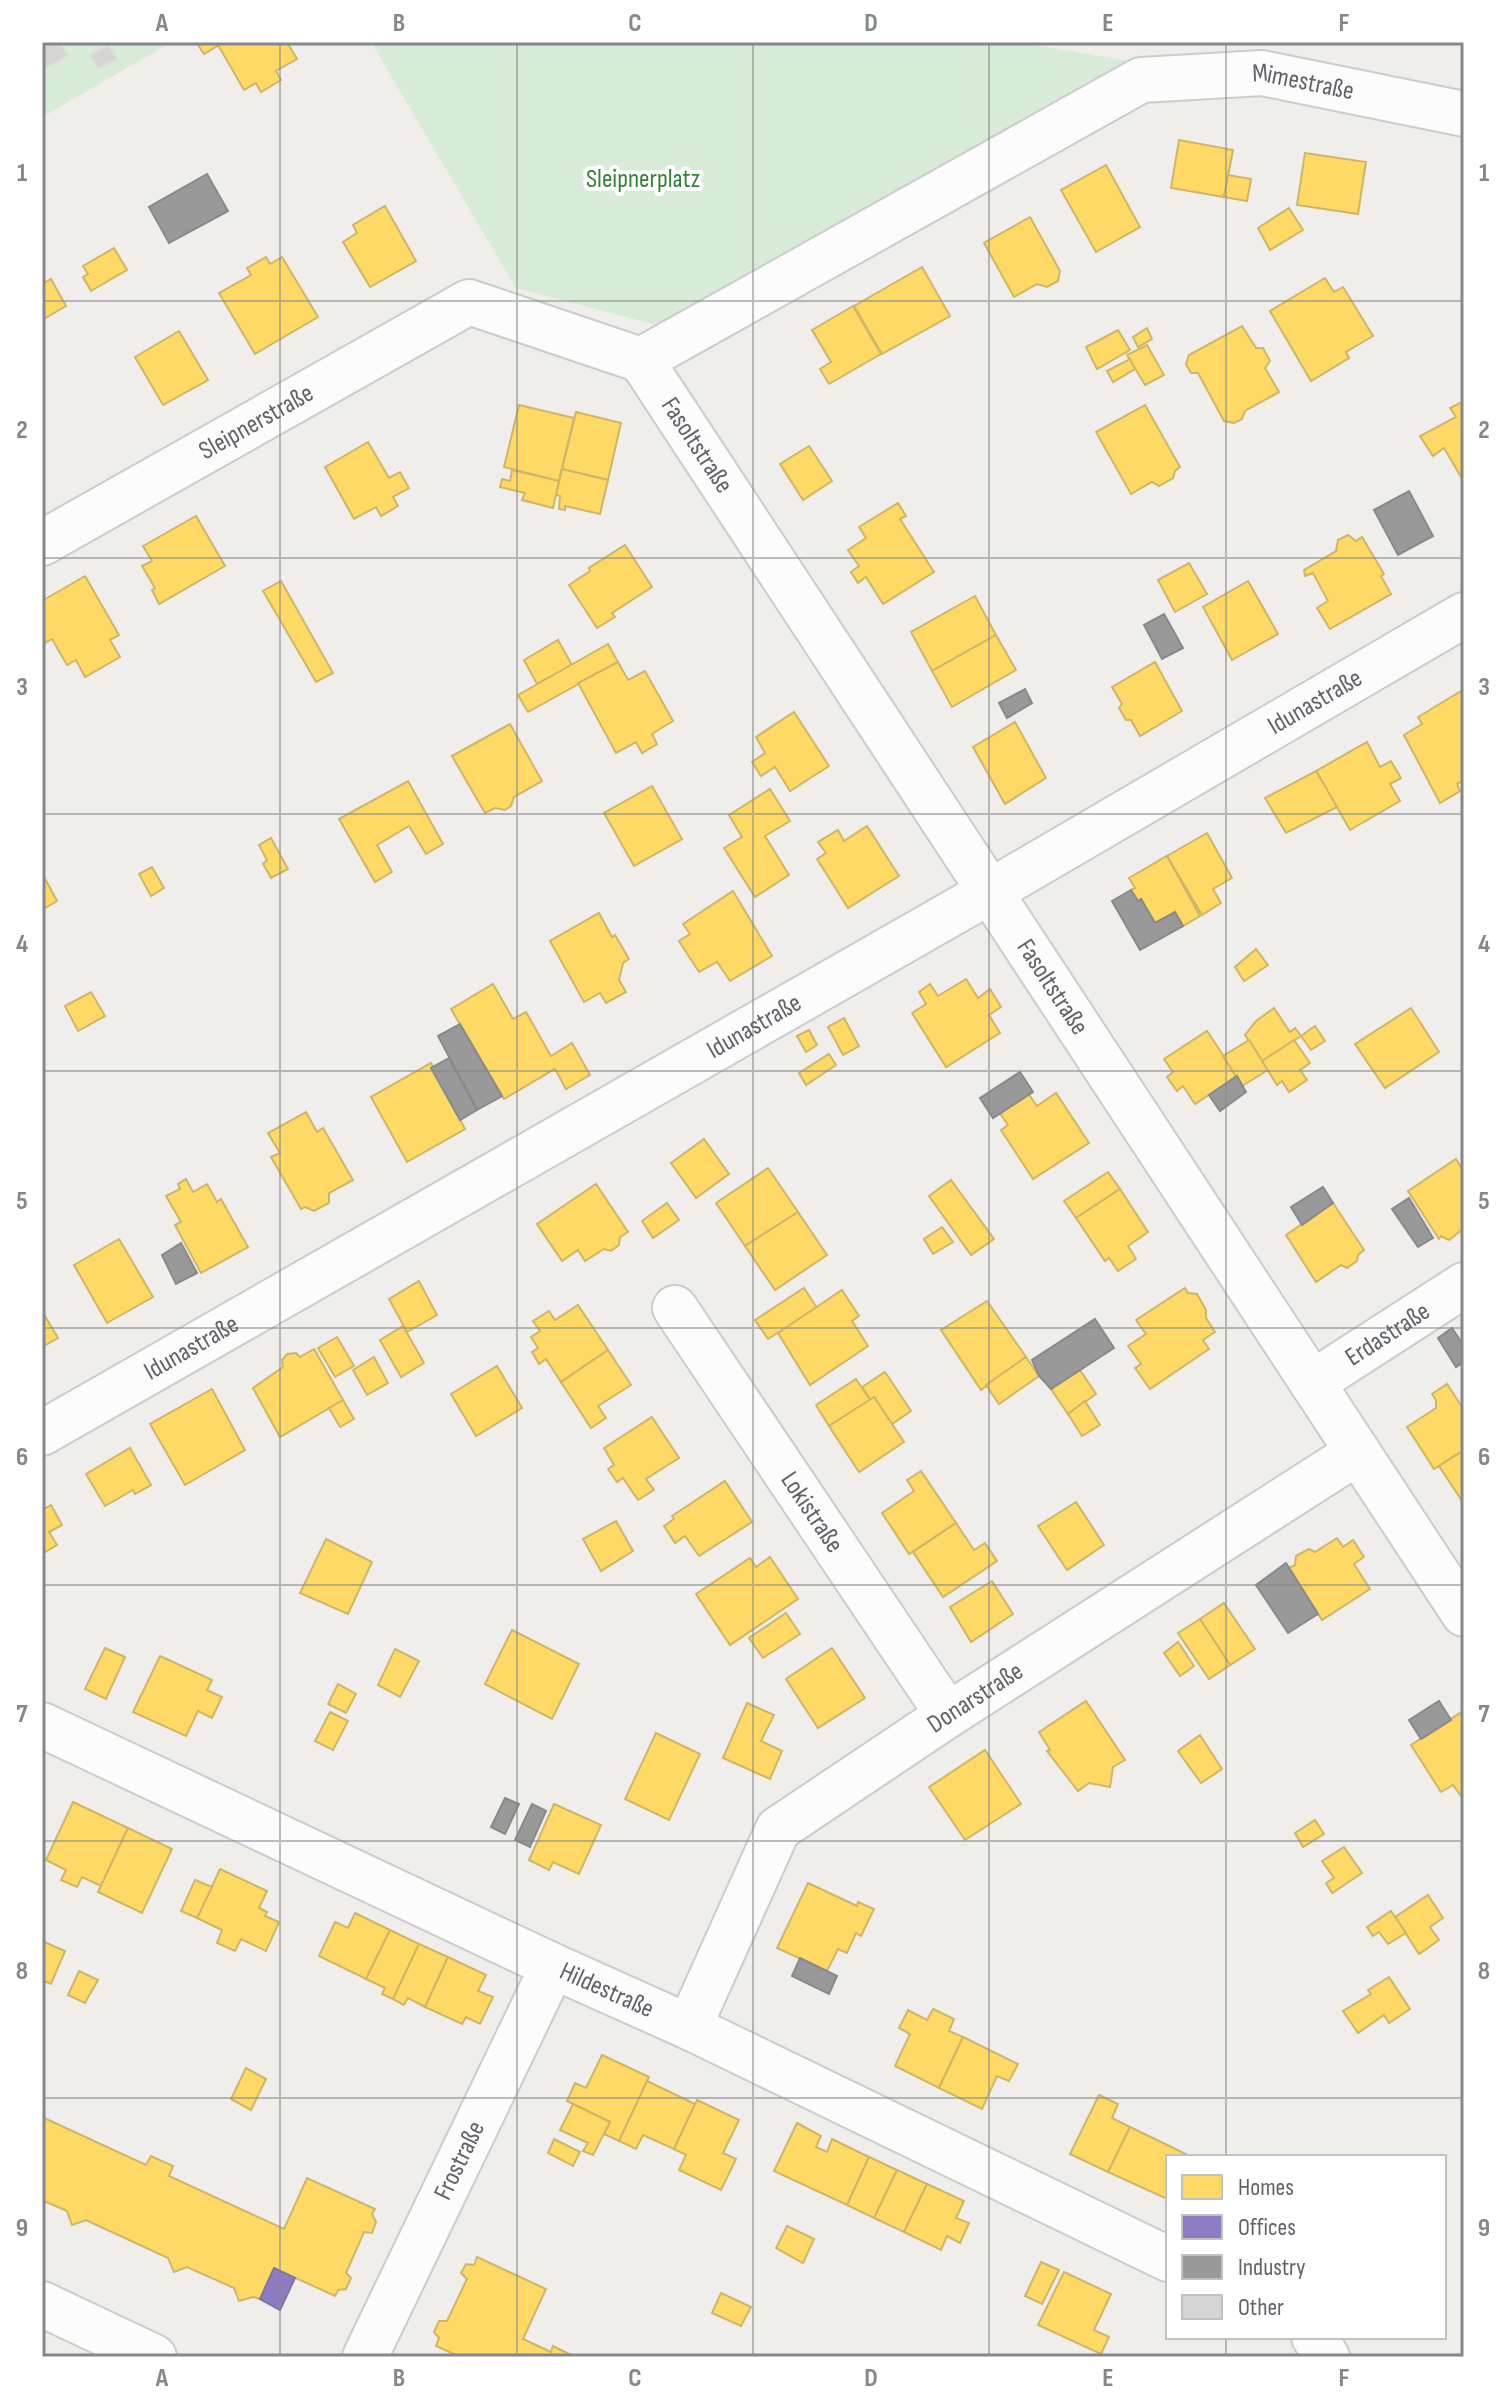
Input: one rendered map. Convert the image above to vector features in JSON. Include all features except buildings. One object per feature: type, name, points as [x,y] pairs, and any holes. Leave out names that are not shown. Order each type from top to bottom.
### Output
[{"type":"street","name":"Mimestraße","points":[[641,360],[1141,80],[1262,73],[1464,114]]},
{"type":"street","name":"Sleipnerstraße","points":[[42,543],[469,302],[641,360]]},
{"type":"street","name":"Fasoltstraße","points":[[641,360],[1464,1614]]},
{"type":"street","name":"Idunastraße","points":[[42,1433],[991,891],[1464,615]]},
{"type":"street","name":"Erdastraße","points":[[1312,1383],[1464,1285]]},
{"type":"street","name":"Lokistraße","points":[[675,1308],[948,1715]]},
{"type":"street","name":"Donarstraße","points":[[689,2027],[778,1829],[948,1715],[1358,1452]]},
{"type":"street","name":"Hildestraße","points":[[42,1725],[689,2027],[1166,2258]]},
{"type":"street","name":"Frostraße","points":[[365,2357],[553,1966]]},
{"type":"street","points":[[42,2304],[154,2357]]},
{"type":"street","points":[[1315,2339],[1327,2357]]},
{"type":"green space","points":[[42,42],[172,42],[42,117]]},
{"type":"green space","name":"Sleipnerplatz","points":[[371,42],[1018,42],[1134,62],[664,327],[516,288]]}]
